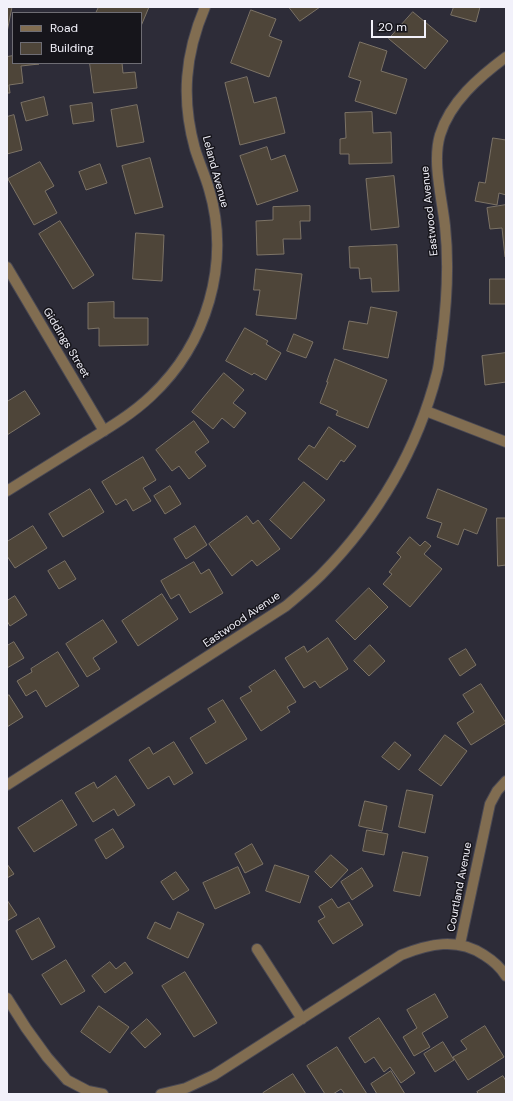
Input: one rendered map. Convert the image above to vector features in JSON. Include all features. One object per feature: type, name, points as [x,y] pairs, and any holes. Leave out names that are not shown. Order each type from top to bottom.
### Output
[{"type":"street","name":"Leland Avenue","points":[[7,491],[104,431],[132,412],[151,396],[170,376],[184,357],[196,336],[205,315],[212,295],[216,255],[214,212],[209,190],[195,149],[186,103],[188,63],[193,40],[206,7]]},
{"type":"street","name":"Eastwood Avenue","points":[[7,785],[286,606],[320,576],[348,547],[373,513],[393,482],[412,447],[426,410],[437,372],[446,298],[447,259],[445,227],[437,160],[440,136],[451,112],[470,88],[487,71],[506,57]]},
{"type":"street","name":"Giddings Street","points":[[7,267],[104,431]]},
{"type":"street","points":[[426,410],[506,442]]},
{"type":"street","name":"Courtland Avenue","points":[[161,1094],[186,1088],[214,1075],[401,955],[419,948],[460,944],[490,804],[497,791],[506,781]]},
{"type":"street","points":[[460,944],[477,950],[491,959],[506,976]]},
{"type":"street","points":[[257,949],[302,1019]]},
{"type":"street","points":[[7,998],[47,1057],[67,1080],[88,1091],[103,1094]]},
{"type":"building","points":[[7,7],[12,7],[7,32]]},
{"type":"building","points":[[99,7],[149,7],[142,24],[142,12],[96,12]]},
{"type":"building","points":[[289,7],[320,7],[300,21]]},
{"type":"building","points":[[454,7],[480,7],[476,22],[451,15]]},
{"type":"building","points":[[251,10],[276,19],[269,36],[282,41],[269,77],[231,63]]},
{"type":"building","points":[[413,12],[448,41],[425,69],[389,39]]},
{"type":"building","points":[[360,42],[387,51],[381,71],[407,79],[396,114],[355,101],[361,81],[349,77]]},
{"type":"building","points":[[12,56],[12,64],[39,64],[21,66],[23,83],[9,85],[10,93],[7,93],[7,57]]},
{"type":"building","points":[[90,64],[122,64],[123,73],[135,72],[137,88],[94,93]]},
{"type":"building","points":[[247,77],[254,103],[276,97],[285,133],[240,145],[225,83]]},
{"type":"building","points":[[44,97],[48,115],[26,121],[21,103]]},
{"type":"building","points":[[92,103],[94,121],[73,124],[70,106]]},
{"type":"building","points":[[137,105],[144,142],[117,147],[111,110]]},
{"type":"building","points":[[372,112],[373,133],[391,132],[392,163],[349,164],[349,154],[340,154],[340,139],[346,138],[345,113]]},
{"type":"building","points":[[14,115],[22,150],[7,154],[7,117]]},
{"type":"building","points":[[493,138],[506,140],[506,195],[499,193],[497,205],[475,201],[479,182],[485,183]]},
{"type":"building","points":[[267,147],[271,160],[285,155],[298,191],[257,205],[240,156]]},
{"type":"building","points":[[150,158],[163,207],[135,214],[122,166]]},
{"type":"building","points":[[40,162],[54,186],[45,191],[57,213],[34,225],[8,179]]},
{"type":"building","points":[[100,164],[107,183],[86,190],[79,172]]},
{"type":"building","points":[[394,176],[399,227],[371,230],[366,179]]},
{"type":"building","points":[[506,205],[505,257],[502,228],[490,229],[487,208]]},
{"type":"building","points":[[310,206],[310,221],[300,221],[301,239],[283,239],[284,254],[257,255],[256,221],[273,220],[273,207]]},
{"type":"building","points":[[60,221],[94,275],[73,289],[39,234]]},
{"type":"building","points":[[136,233],[164,235],[162,281],[133,279]]},
{"type":"building","points":[[397,245],[399,291],[372,292],[371,278],[360,279],[359,268],[350,268],[349,247]]},
{"type":"building","points":[[256,269],[302,274],[296,319],[256,315],[260,290],[254,290]]},
{"type":"building","points":[[490,279],[506,279],[506,304],[490,304]]},
{"type":"building","points":[[114,302],[114,318],[148,318],[148,345],[99,346],[99,328],[88,329],[88,303]]},
{"type":"building","points":[[371,307],[397,312],[388,358],[343,349],[349,321],[367,324]]},
{"type":"building","points":[[245,328],[268,341],[266,344],[281,353],[266,380],[254,373],[252,375],[226,361]]},
{"type":"building","points":[[294,334],[313,342],[306,358],[287,351]]},
{"type":"building","points":[[506,353],[506,382],[485,385],[482,356]]},
{"type":"building","points":[[335,359],[387,380],[368,428],[336,415],[338,411],[320,403]]},
{"type":"building","points":[[224,373],[244,390],[233,403],[246,413],[234,428],[222,418],[213,429],[192,412]]},
{"type":"building","points":[[25,391],[40,414],[7,435],[7,402]]},
{"type":"building","points":[[194,421],[209,442],[195,452],[206,466],[189,479],[179,466],[172,471],[156,450]]},
{"type":"building","points":[[329,427],[356,446],[344,462],[341,460],[327,480],[298,459],[309,445],[314,448]]},
{"type":"building","points":[[143,457],[156,480],[143,488],[151,501],[133,511],[126,499],[116,505],[102,482]]},
{"type":"building","points":[[304,482],[325,500],[291,539],[270,520]]},
{"type":"building","points":[[170,486],[181,504],[165,514],[154,496]]},
{"type":"building","points":[[90,489],[104,512],[63,537],[49,514]]},
{"type":"building","points":[[438,489],[487,509],[477,534],[464,529],[458,545],[437,537],[442,523],[427,518]]},
{"type":"building","points":[[247,516],[253,524],[258,520],[280,549],[257,566],[252,560],[232,576],[209,544]]},
{"type":"building","points":[[497,518],[506,518],[506,565],[498,566]]},
{"type":"building","points":[[33,526],[47,548],[15,568],[7,556],[7,542]]},
{"type":"building","points":[[195,526],[207,545],[186,559],[174,539]]},
{"type":"building","points":[[410,537],[420,546],[425,541],[431,546],[424,554],[442,569],[410,607],[383,584],[392,574],[389,572],[401,557],[397,553]]},
{"type":"building","points":[[65,561],[76,579],[59,589],[48,571]]},
{"type":"building","points":[[194,562],[201,574],[209,569],[223,593],[190,613],[179,594],[171,599],[161,581]]},
{"type":"building","points":[[369,588],[388,607],[355,640],[336,621]]},
{"type":"building","points":[[162,594],[178,619],[138,646],[122,621]]},
{"type":"building","points":[[15,596],[27,615],[10,626],[7,621],[7,601]]},
{"type":"building","points":[[103,620],[117,642],[93,658],[100,669],[87,677],[66,644]]},
{"type":"building","points":[[328,638],[348,669],[320,688],[315,681],[304,688],[285,658],[304,646],[307,652]]},
{"type":"building","points":[[14,642],[24,658],[7,668],[7,646]]},
{"type":"building","points":[[370,645],[385,661],[369,676],[354,661]]},
{"type":"building","points":[[466,649],[476,665],[460,676],[449,659]]},
{"type":"building","points":[[58,652],[79,686],[46,707],[36,690],[26,696],[17,681],[32,672],[31,669]]},
{"type":"building","points":[[275,670],[296,702],[287,707],[290,712],[261,731],[240,698],[252,691],[249,687]]},
{"type":"building","points":[[481,684],[506,723],[471,745],[457,723],[474,712],[463,695]]},
{"type":"building","points":[[9,695],[23,717],[7,727],[7,697]]},
{"type":"building","points":[[223,700],[247,739],[206,764],[190,738],[216,722],[208,709]]},
{"type":"building","points":[[445,735],[467,751],[441,786],[419,770]]},
{"type":"building","points":[[174,742],[193,773],[174,785],[169,776],[148,789],[129,760],[149,747],[153,754]]},
{"type":"building","points":[[395,742],[411,755],[399,770],[382,757]]},
{"type":"building","points":[[116,776],[135,805],[118,816],[114,809],[93,822],[75,793],[94,782],[97,788]]},
{"type":"building","points":[[407,790],[433,795],[425,833],[399,827]]},
{"type":"building","points":[[62,800],[77,825],[34,852],[18,828]]},
{"type":"building","points":[[365,801],[387,806],[382,831],[359,826]]},
{"type":"building","points":[[113,829],[124,847],[106,859],[95,840]]},
{"type":"building","points":[[367,830],[388,834],[384,855],[363,851]]},
{"type":"building","points":[[252,844],[263,864],[245,873],[235,854]]},
{"type":"building","points":[[403,852],[428,857],[420,896],[394,891]]},
{"type":"building","points":[[331,855],[348,870],[331,888],[315,872]]},
{"type":"building","points":[[7,864],[14,874],[7,878]]},
{"type":"building","points":[[275,865],[309,876],[300,903],[266,891]]},
{"type":"building","points":[[238,867],[250,893],[215,909],[203,883]]},
{"type":"building","points":[[362,868],[373,886],[352,900],[341,882]]},
{"type":"building","points":[[176,872],[189,890],[173,900],[161,882]]},
{"type":"building","points":[[332,899],[338,908],[349,902],[363,925],[333,944],[318,921],[325,917],[319,907]]},
{"type":"building","points":[[7,900],[17,915],[7,921]]},
{"type":"building","points":[[178,912],[204,924],[188,958],[147,938],[155,922],[170,929]]},
{"type":"building","points":[[39,918],[55,947],[32,960],[16,931]]},
{"type":"building","points":[[66,960],[85,991],[61,1005],[42,975]]},
{"type":"building","points":[[110,962],[116,969],[125,962],[133,973],[105,993],[92,976]]},
{"type":"building","points":[[185,972],[217,1023],[194,1037],[162,986]]},
{"type":"building","points":[[435,994],[448,1017],[422,1033],[430,1047],[414,1056],[403,1037],[417,1028],[407,1010]]},
{"type":"building","points":[[99,1006],[129,1027],[110,1053],[81,1032]]},
{"type":"building","points":[[379,1018],[415,1073],[401,1083],[390,1067],[384,1072],[374,1057],[365,1063],[349,1038]]},
{"type":"building","points":[[147,1019],[161,1034],[145,1048],[131,1033]]},
{"type":"building","points":[[485,1026],[504,1057],[468,1080],[453,1057],[467,1049],[461,1041]]},
{"type":"building","points":[[443,1042],[454,1060],[435,1072],[424,1054]]},
{"type":"building","points":[[337,1047],[367,1094],[345,1094],[341,1089],[333,1094],[325,1094],[307,1066]]},
{"type":"building","points":[[391,1071],[405,1094],[377,1094],[371,1084]]},
{"type":"building","points":[[293,1074],[306,1094],[263,1094],[263,1093]]},
{"type":"building","points":[[503,1076],[506,1081],[506,1094],[479,1094],[477,1092]]}]
